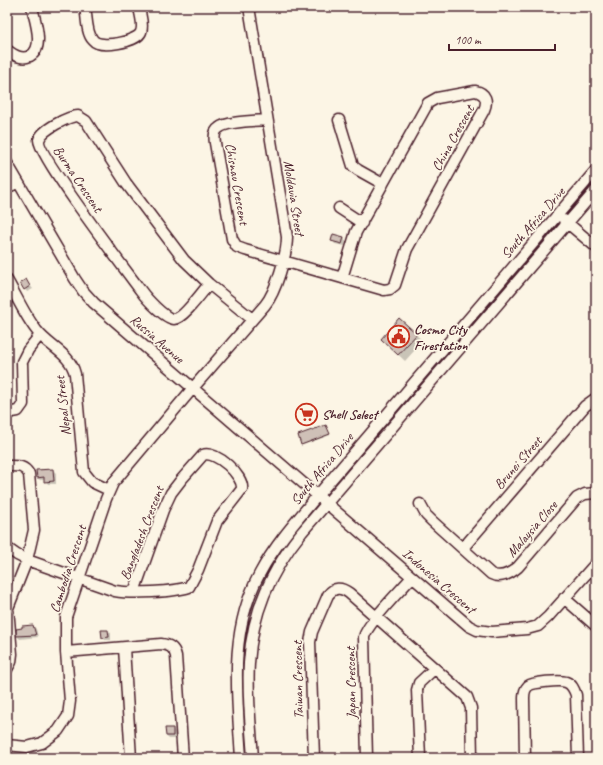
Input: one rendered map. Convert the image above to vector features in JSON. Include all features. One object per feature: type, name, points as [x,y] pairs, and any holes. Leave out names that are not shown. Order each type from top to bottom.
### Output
[{"type":"street","points":[[7,50],[22,58],[31,55],[37,49],[38,40],[32,7]]},
{"type":"street","points":[[85,7],[91,38],[95,42],[103,44],[133,40],[138,36],[142,27],[139,7]]},
{"type":"street","name":"Moldavia Street","points":[[193,388],[265,305],[272,294],[287,246],[287,237],[249,7]]},
{"type":"street","name":"China Crescent","points":[[282,261],[384,290],[390,289],[395,285],[406,252],[484,110],[486,102],[484,95],[475,91],[437,98],[425,107],[355,236],[342,278]]},
{"type":"street","name":"Burma Crescent","points":[[209,284],[182,315],[176,319],[170,318],[154,305],[141,291],[64,186],[40,148],[39,140],[41,135],[69,117],[78,116],[86,120],[126,183],[184,260],[209,284],[252,319]]},
{"type":"street","name":"Chisnau Crescent","points":[[267,120],[225,125],[218,128],[214,138],[233,242],[245,250],[282,261]]},
{"type":"street","points":[[339,120],[353,166],[383,184]]},
{"type":"street","name":"Russia Avenue","points":[[7,163],[83,291],[94,303],[327,503]]},
{"type":"street","name":"South Africa Drive","points":[[241,758],[236,667],[238,639],[247,603],[260,573],[270,556],[318,495],[596,170]]},
{"type":"street","points":[[7,188],[18,182]]},
{"type":"street","name":"South Africa Drive","points":[[253,758],[248,671],[250,644],[257,613],[266,588],[283,557],[302,532],[596,190]]},
{"type":"street","points":[[339,208],[362,223]]},
{"type":"street","points":[[557,215],[596,248]]},
{"type":"street","name":"Nepal Street","points":[[8,287],[35,329],[67,358],[74,368],[84,472],[92,482],[109,490]]},
{"type":"street","points":[[7,413],[18,411],[22,407],[24,398],[22,362],[28,350],[40,335]]},
{"type":"street","name":"Cambodia Crescent","points":[[7,745],[27,747],[42,743],[53,735],[66,721],[70,706],[66,652],[66,618],[109,490],[119,474],[193,388]]},
{"type":"street","name":"Brunei Street","points":[[463,548],[585,406],[596,398]]},
{"type":"street","name":"Bangladesh Crescent","points":[[7,548],[27,560],[115,591],[134,592],[174,590],[189,587],[193,581],[217,521],[240,493],[242,486],[241,480],[233,470],[213,455],[203,455],[171,493],[134,592]]},
{"type":"street","points":[[7,466],[23,467],[28,471],[31,480],[34,530],[27,560],[8,608],[12,654],[11,662],[7,669]]},
{"type":"street","name":"Malaysia Close","points":[[420,504],[428,518],[491,574],[498,576],[508,575],[518,567],[578,498],[585,494],[596,494]]},
{"type":"street","name":"Indonesia Crescent","points":[[327,503],[469,626],[482,631],[492,632],[535,627],[544,621],[596,563]]},
{"type":"street","name":"Japan Crescent","points":[[367,758],[364,640],[366,632],[377,617],[412,577]]},
{"type":"street","name":"Taiwan Crescent","points":[[314,758],[310,642],[312,632],[326,600],[332,590],[342,589],[377,617]]},
{"type":"street","points":[[564,598],[596,626]]},
{"type":"street","points":[[377,617],[464,694],[469,702],[472,758]]},
{"type":"street","points":[[66,652],[166,645],[174,650],[176,656],[183,758]]},
{"type":"street","points":[[124,648],[130,758]]},
{"type":"street","points":[[420,758],[417,690],[419,683],[434,669]]},
{"type":"street","points":[[525,758],[525,692],[532,684],[565,682],[574,688],[576,694],[578,758]]},
{"type":"building","points":[[333,234],[344,237],[342,244],[331,241]]},
{"type":"building","points":[[26,279],[30,286],[24,290],[20,283]]},
{"type":"building","name":"Cosmo City Firestation","points":[[399,318],[417,334],[398,355],[381,339]]},
{"type":"building","points":[[326,425],[330,434],[301,445],[298,435]]},
{"type":"building","points":[[53,469],[54,481],[44,482],[44,477],[37,478],[36,470]]},
{"type":"building","points":[[33,625],[36,635],[16,636],[16,629],[22,628],[22,626]]},
{"type":"building","points":[[101,630],[108,630],[109,637],[102,638]]},
{"type":"building","points":[[165,728],[173,728],[173,736],[166,736]]},
{"type":"place","name":"Cosmo City Firestation","points":[[399,337]]},
{"type":"place","name":"Shell Select","points":[[306,414]]}]
